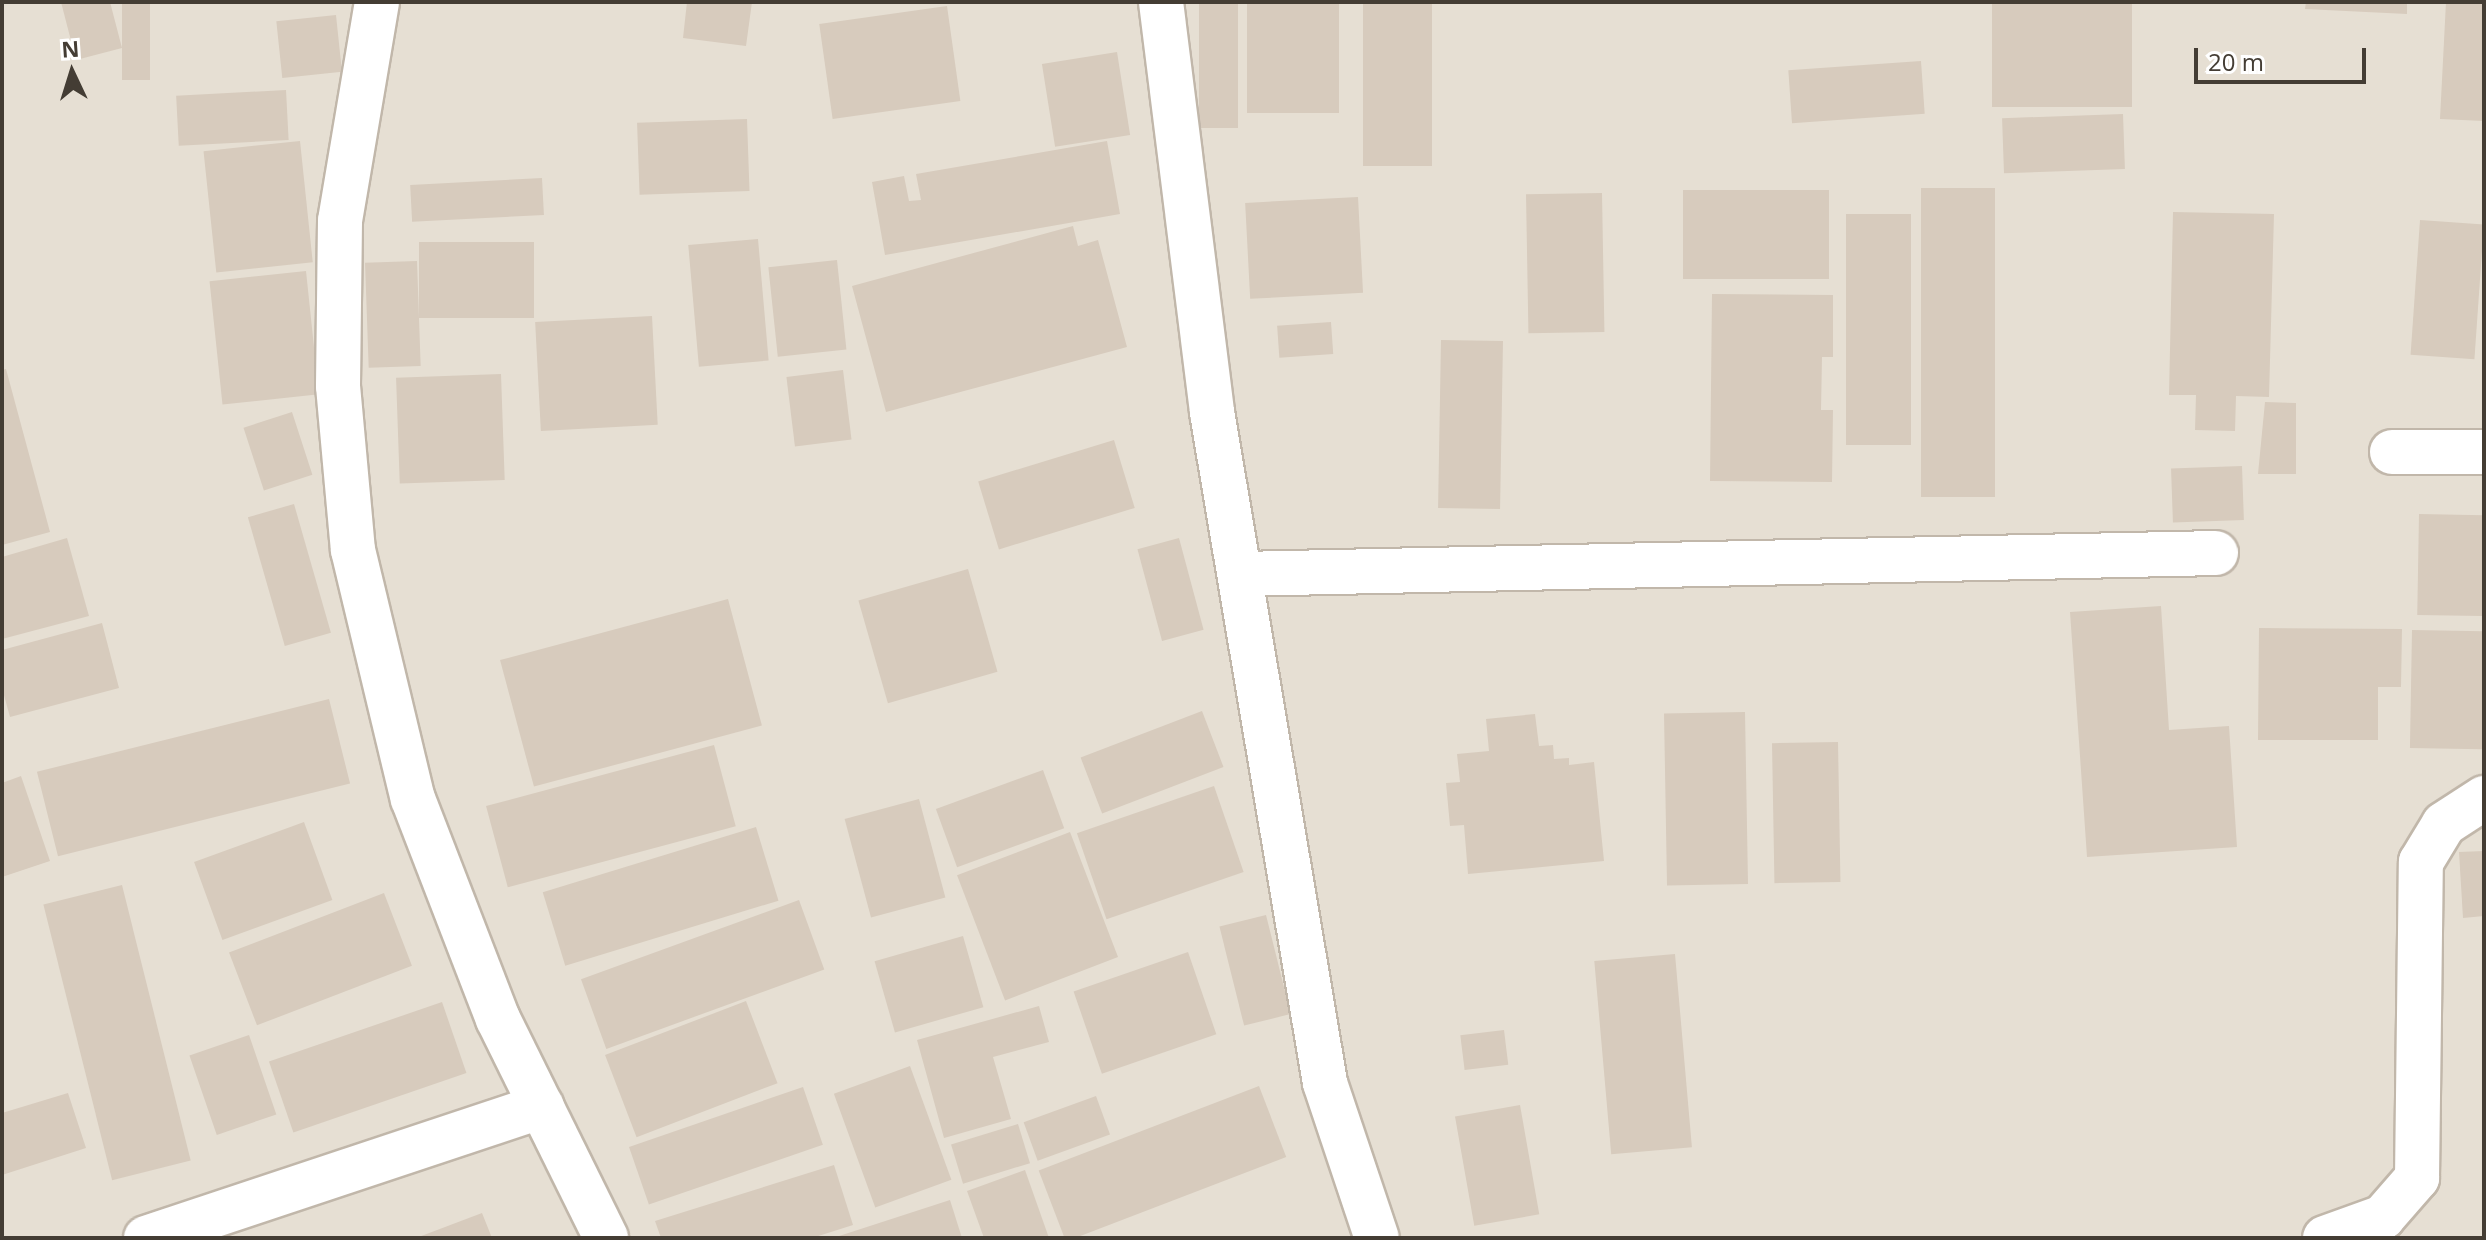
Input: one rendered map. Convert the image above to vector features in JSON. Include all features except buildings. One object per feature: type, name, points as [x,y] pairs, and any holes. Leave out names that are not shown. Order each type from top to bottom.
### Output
[{"type":"street","points":[[377,2],[340,221],[338,386],[353,550],[413,799],[498,1019],[606,1238]]},
{"type":"street","points":[[1161,2],[1212,412],[1325,1083],[1377,1238]]},
{"type":"street","points":[[2392,452],[2484,452]]},
{"type":"street","points":[[1240,574],[2216,553]]},
{"type":"street","points":[[2325,1238],[2383,1217],[2417,1178],[2421,862],[2444,824],[2484,798]]},
{"type":"street","points":[[146,1238],[542,1106]]},
{"type":"shaded area","points":[[2,2],[2484,2],[2484,1238],[2,1238]]}]
